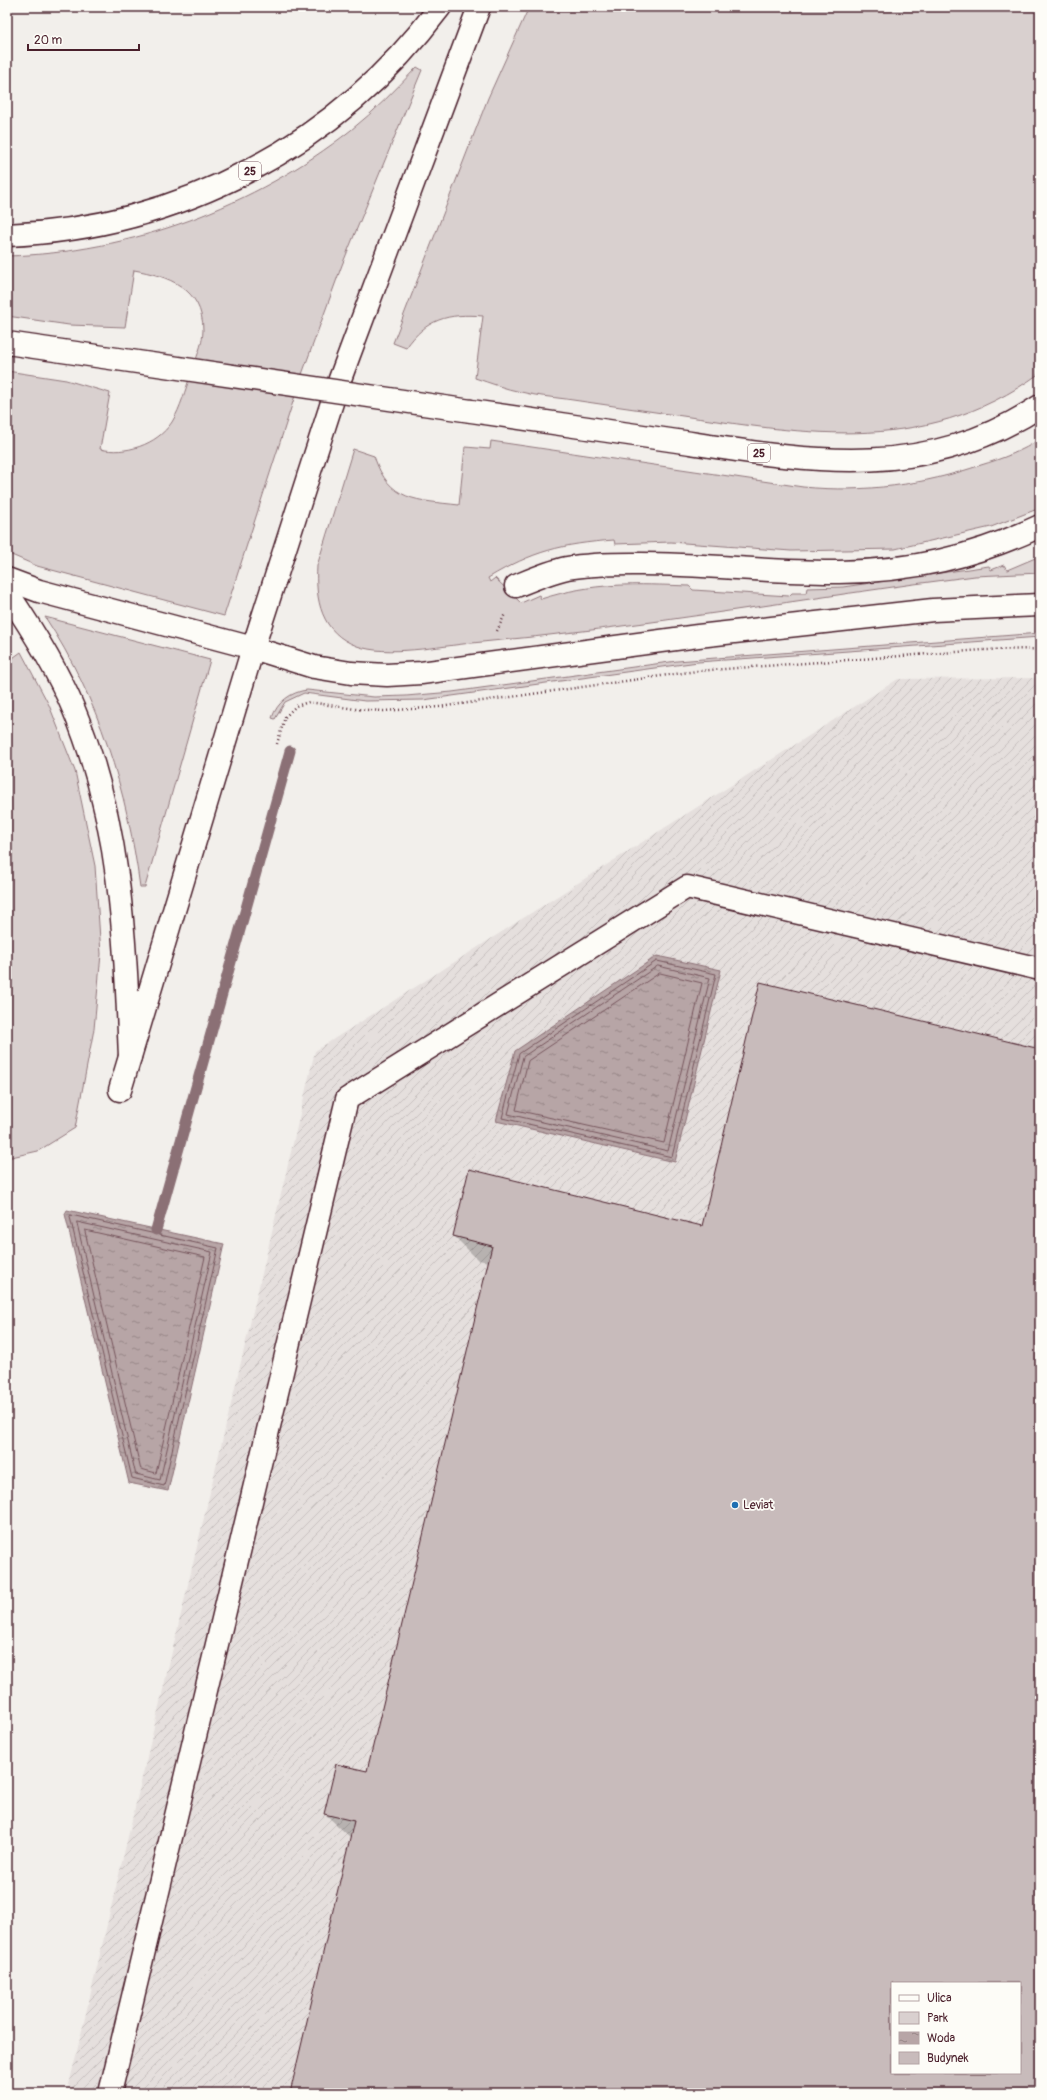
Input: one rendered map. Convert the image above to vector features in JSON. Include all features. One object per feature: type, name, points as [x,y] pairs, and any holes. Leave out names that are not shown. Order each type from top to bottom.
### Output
[{"type":"street","name":"25","points":[[7,235],[72,229],[138,215],[207,191],[270,160],[322,126],[363,93],[403,53],[440,7]]},
{"type":"street","points":[[120,1090],[253,648],[337,387],[479,7]]},
{"type":"street","name":"25","points":[[7,343],[773,455],[857,461],[890,459],[929,452],[959,444],[993,432],[1040,406]]},
{"type":"street","points":[[516,586],[543,575],[567,568],[594,564],[653,563],[837,572],[884,570],[928,564],[976,552],[1040,526]]},
{"type":"street","points":[[7,579],[40,591],[253,648],[314,666],[351,673],[394,675],[698,636],[925,611],[1040,605]]},
{"type":"street","points":[[7,592],[58,677],[74,710],[98,778],[115,855],[121,898],[130,1057]]},
{"type":"street","points":[[110,2093],[347,1099],[687,887],[1040,969]]},
{"type":"path","points":[[483,664],[516,586]]},
{"type":"path","points":[[277,744],[284,717],[296,706],[309,702],[384,711],[439,707],[697,671],[983,650],[1040,649]]},
{"type":"shaded area","name":"Leviat","points":[[1040,678],[1040,2093],[67,2093],[315,1051],[898,679]]},
{"type":"green space","points":[[529,7],[1040,7],[1040,373],[995,400],[950,419],[903,429],[857,433],[809,432],[761,427],[538,395],[510,389],[475,378],[483,316],[459,316],[439,320],[422,330],[406,348],[393,343],[488,98]]},
{"type":"green space","points":[[417,67],[422,70],[342,265],[301,377],[224,616],[37,566],[7,553],[7,371],[66,380],[110,393],[100,449],[120,451],[130,449],[158,437],[172,422],[180,404],[202,341],[203,330],[197,304],[190,294],[181,286],[159,276],[134,270],[125,327],[69,325],[7,316],[7,256],[53,253],[99,246],[145,235],[189,220],[232,202],[274,181],[314,157],[351,130],[377,108]]},
{"type":"green space","points":[[1040,439],[1040,508],[991,527],[895,549],[791,551],[671,542],[615,544],[614,540],[579,544],[548,550],[519,561],[488,578],[490,582],[495,578],[521,603],[539,595],[541,599],[560,593],[615,585],[689,586],[693,590],[789,596],[792,593],[806,593],[807,588],[843,587],[989,566],[991,570],[1004,565],[1007,570],[1040,556],[1040,573],[975,576],[661,621],[535,637],[398,651],[369,649],[357,646],[345,640],[335,633],[328,624],[319,603],[317,591],[317,566],[353,449],[374,456],[380,471],[388,482],[396,490],[406,496],[430,502],[459,505],[465,447],[490,449],[491,441],[803,487],[849,489],[894,486],[937,478],[989,463],[1019,451]]},
{"type":"green space","points":[[45,617],[210,660],[145,887],[140,887],[127,815],[108,746],[81,680]]},
{"type":"green space","points":[[1040,633],[1040,637],[698,662],[423,700],[365,701],[304,693],[285,702],[275,719],[272,718],[277,707],[285,699],[295,693],[307,690],[374,697],[406,696],[452,692],[677,661]]},
{"type":"green space","points":[[21,652],[49,705],[75,771],[95,866],[101,954],[94,1029],[75,1128],[38,1151],[7,1158],[7,656],[10,660]]},
{"type":"water","points":[[657,956],[721,970],[675,1162],[496,1121],[515,1051]]},
{"type":"water","points":[[67,1210],[224,1244],[168,1491],[129,1483],[65,1214]]},
{"type":"building","name":"Leviat","points":[[760,982],[1040,1049],[1040,2093],[290,2093],[354,1821],[324,1814],[336,1764],[367,1771],[492,1246],[453,1236],[469,1169],[702,1226]]},
{"type":"waterway","points":[[156,1230],[290,751]]},
{"type":"place","name":"Leviat","points":[[735,1505]]}]
